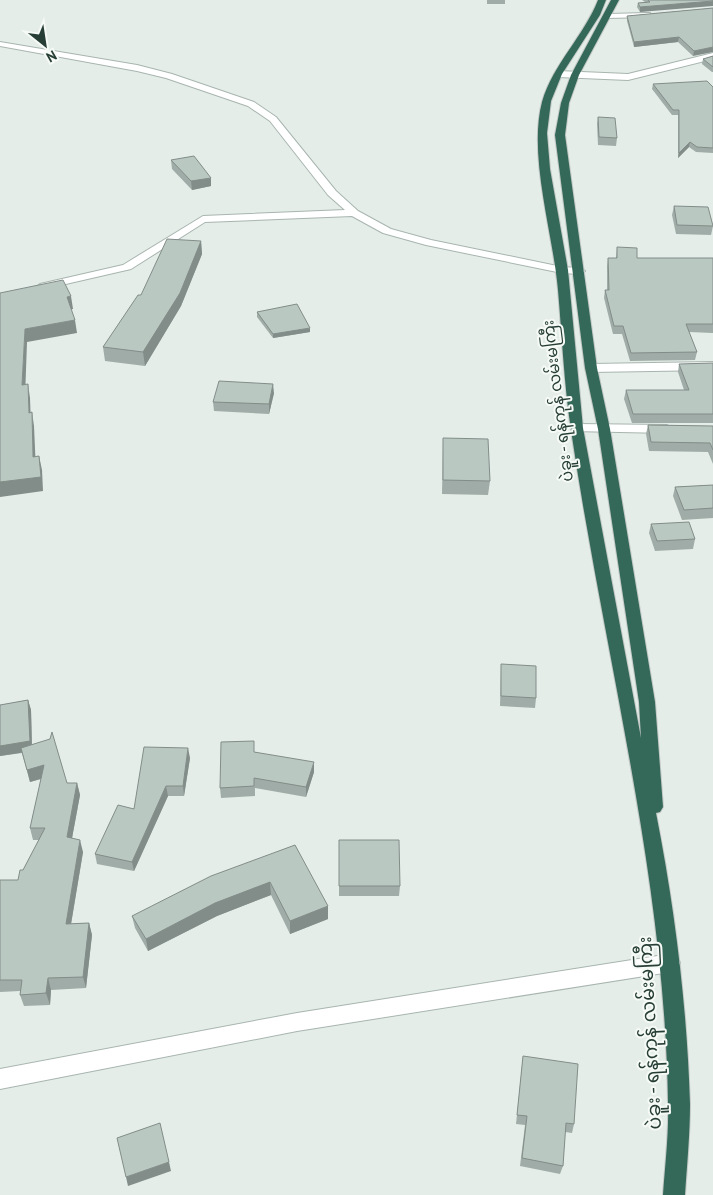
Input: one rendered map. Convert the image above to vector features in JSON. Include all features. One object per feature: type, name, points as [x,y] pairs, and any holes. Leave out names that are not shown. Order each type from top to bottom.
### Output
[{"type":"highway","name":"ပဲခူး - ရန်ကုန် လမ်းမကြီး","points":[[602,0],[596,15],[558,74],[547,101],[542,133],[545,169],[562,270],[578,428],[626,704],[658,868]]},
{"type":"highway","name":"ပဲခူး - ရန်ကုန် လမ်းမကြီး","points":[[615,0],[575,75],[565,103],[560,135],[580,271],[591,368],[604,429],[647,702],[658,868],[670,963],[679,1105],[674,1195]]},
{"type":"street","points":[[608,16],[658,14]]},
{"type":"street","points":[[0,44],[137,68],[251,104],[273,119],[332,193],[354,213],[387,231],[430,243],[562,270],[580,271]]},
{"type":"street","points":[[558,74],[628,76],[713,56]]},
{"type":"street","points":[[36,288],[127,267],[203,219],[354,213]]},
{"type":"street","points":[[591,368],[713,366]]},
{"type":"street","points":[[578,428],[683,429]]},
{"type":"street","points":[[0,1079],[297,1022],[670,963]]},
{"type":"building","points":[[648,0],[713,1],[640,7],[638,3],[650,2]]},
{"type":"building","points":[[713,8],[713,47],[694,51],[679,37],[634,42],[627,16]]},
{"type":"building","points":[[713,56],[713,67],[703,59]]},
{"type":"building","points":[[707,81],[713,87],[713,148],[697,147],[690,142],[679,153],[679,110],[673,110],[653,84]]},
{"type":"building","points":[[598,117],[615,118],[617,138],[599,137]]},
{"type":"building","points":[[194,156],[211,178],[191,181],[171,160]]},
{"type":"building","points":[[674,206],[708,207],[713,226],[677,225]]},
{"type":"building","points":[[167,239],[201,241],[180,293],[143,352],[103,347],[138,295],[141,295]]},
{"type":"building","points":[[617,247],[637,248],[637,258],[713,258],[713,324],[686,324],[697,352],[631,353],[623,326],[614,326],[605,290],[609,290],[608,258],[617,258]]},
{"type":"building","points":[[63,280],[71,296],[67,297],[75,320],[25,329],[22,385],[28,384],[29,413],[32,412],[33,457],[39,456],[41,477],[0,482],[0,293]]},
{"type":"building","points":[[297,304],[310,328],[273,334],[257,312]]},
{"type":"building","points":[[713,363],[713,414],[633,414],[626,390],[689,390],[679,364]]},
{"type":"building","points":[[219,381],[273,384],[269,404],[213,402]]},
{"type":"building","points":[[648,425],[713,426],[713,450],[710,443],[651,442]]},
{"type":"building","points":[[443,438],[488,439],[490,481],[443,480]]},
{"type":"building","points":[[713,485],[713,508],[684,510],[675,487]]},
{"type":"building","points":[[689,522],[695,539],[657,541],[651,524]]},
{"type":"building","points":[[501,664],[536,666],[536,698],[501,696]]},
{"type":"building","points":[[28,700],[30,741],[0,746],[0,705]]},
{"type":"building","points":[[52,732],[67,783],[77,783],[67,837],[80,840],[66,924],[89,923],[83,977],[48,978],[46,993],[20,995],[22,980],[0,980],[0,880],[18,880],[20,870],[23,870],[45,828],[30,828],[44,765],[27,770],[21,748],[50,739]]},
{"type":"building","points":[[254,741],[254,752],[314,762],[306,787],[254,778],[254,786],[220,788],[221,742]]},
{"type":"building","points":[[144,747],[188,748],[183,786],[166,786],[132,862],[95,854],[118,805],[134,809]]},
{"type":"building","points":[[339,840],[399,840],[400,886],[339,886]]},
{"type":"building","points":[[295,845],[328,906],[290,921],[270,882],[215,903],[146,939],[132,916],[211,876]]},
{"type":"building","points":[[523,1056],[578,1064],[574,1124],[566,1123],[563,1166],[522,1158],[527,1116],[517,1115]]},
{"type":"building","points":[[160,1123],[169,1162],[126,1177],[117,1138]]}]
